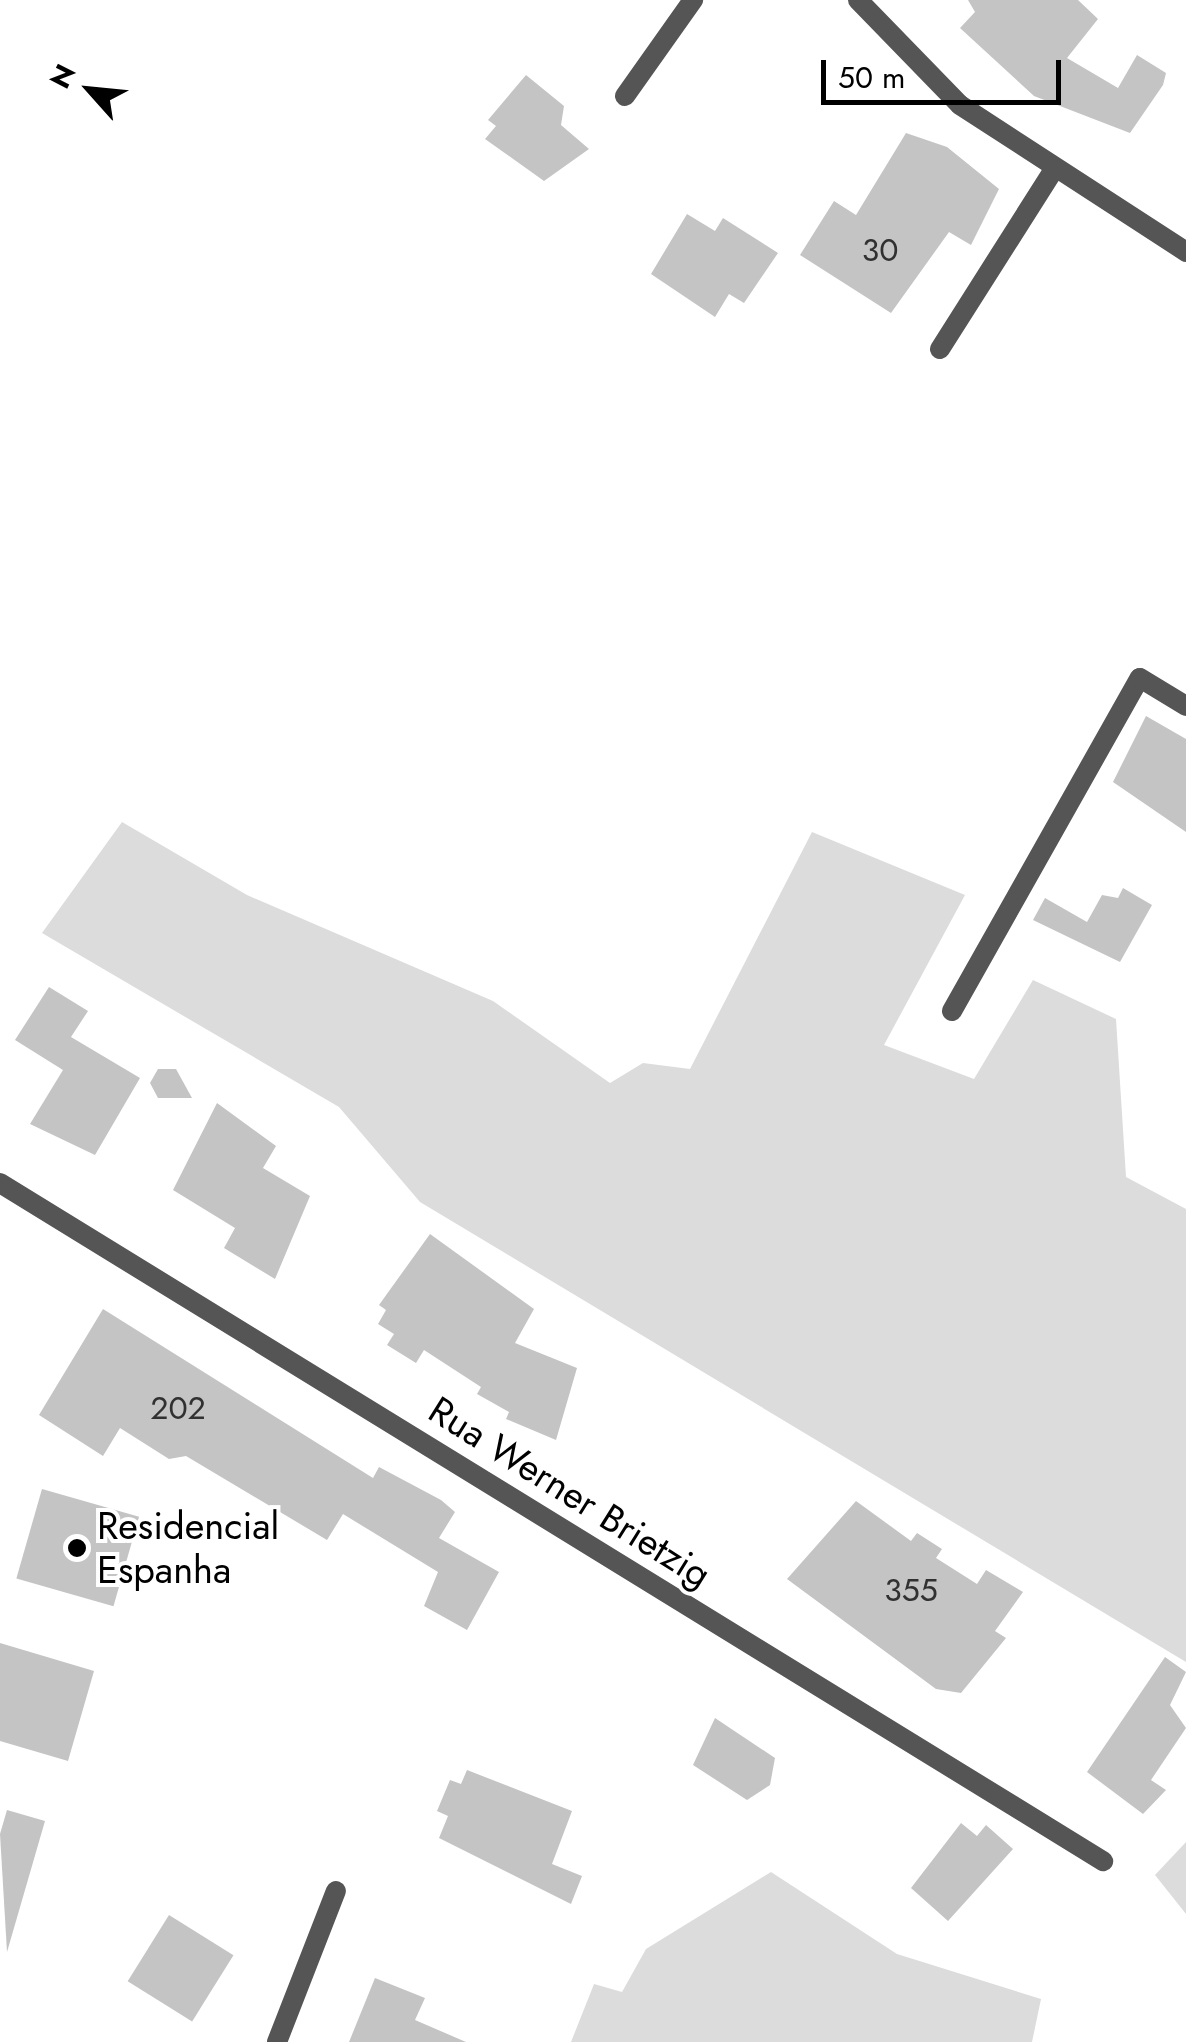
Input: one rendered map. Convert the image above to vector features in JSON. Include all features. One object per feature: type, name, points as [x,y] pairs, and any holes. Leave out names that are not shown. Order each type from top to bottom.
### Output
[{"type":"street","points":[[858,0],[960,105],[1053,171],[1186,252]]},
{"type":"street","points":[[875,0],[890,32]]},
{"type":"street","points":[[624,96],[693,1]]},
{"type":"street","points":[[940,349],[1053,171]]},
{"type":"street","points":[[952,1012],[1140,678],[1186,706]]},
{"type":"street","name":"Rua Werner Brietzig","points":[[0,1183],[1104,1862]]},
{"type":"street","points":[[277,2042],[336,1891]]},
{"type":"shaded area","points":[[122,822],[247,895],[493,1001],[610,1083],[643,1063],[690,1069],[812,832],[965,895],[884,1045],[974,1079],[1033,980],[1116,1019],[1126,1177],[1186,1209],[1186,1662],[420,1202],[339,1107],[42,933]]},
{"type":"shaded area","points":[[1186,1842],[1186,1914],[1155,1875]]},
{"type":"shaded area","points":[[771,1872],[897,1954],[1041,1999],[1032,2042],[571,2042],[594,1984],[622,1992],[646,1949]]},
{"type":"building","points":[[968,0],[1078,0],[1098,19],[1067,58],[1118,88],[1137,55],[1166,73],[1163,85],[1130,133],[1034,96],[960,28],[975,12]]},
{"type":"building","points":[[526,75],[564,106],[561,125],[589,149],[544,181],[485,139],[496,126],[488,120]]},
{"type":"building","points":[[906,133],[947,147],[999,189],[971,245],[949,232],[891,313],[800,255],[834,201],[856,215]]},
{"type":"building","points":[[687,214],[715,231],[723,218],[778,253],[744,303],[729,294],[715,317],[651,274]]},
{"type":"building","points":[[1146,716],[1186,739],[1186,832],[1113,782]]},
{"type":"building","points":[[1123,888],[1152,905],[1120,962],[1033,920],[1045,898],[1087,922],[1102,895],[1118,898]]},
{"type":"building","points":[[49,987],[88,1011],[71,1037],[140,1078],[95,1155],[30,1124],[63,1070],[15,1040]]},
{"type":"building","points":[[158,1069],[176,1069],[192,1098],[158,1098],[150,1083]]},
{"type":"building","points":[[217,1103],[276,1146],[263,1168],[310,1196],[275,1279],[224,1248],[235,1228],[173,1190]]},
{"type":"building","points":[[430,1234],[534,1309],[515,1343],[577,1368],[556,1440],[506,1419],[509,1412],[477,1394],[481,1387],[424,1350],[416,1363],[387,1345],[394,1334],[378,1324],[386,1310],[379,1305]]},
{"type":"building","points":[[103,1309],[373,1478],[379,1467],[441,1500],[455,1512],[439,1538],[499,1572],[467,1630],[424,1606],[438,1572],[343,1514],[327,1540],[186,1456],[169,1459],[120,1428],[103,1456],[39,1415]]},
{"type":"building","name":"Residencial Espanha","points":[[42,1489],[139,1517],[113,1606],[16,1578]]},
{"type":"building","points":[[856,1501],[911,1541],[917,1533],[942,1549],[936,1558],[977,1584],[986,1570],[1023,1592],[995,1631],[1006,1638],[961,1693],[936,1689],[787,1579]]},
{"type":"building","name":"Residencial Espanha","points":[[0,1643],[94,1671],[68,1761],[0,1741]]},
{"type":"building","points":[[1165,1657],[1186,1672],[1170,1705],[1186,1728],[1151,1780],[1166,1790],[1143,1814],[1087,1772]]},
{"type":"building","points":[[715,1718],[775,1758],[770,1785],[747,1800],[693,1765]]},
{"type":"building","points":[[467,1770],[572,1811],[552,1864],[582,1876],[571,1904],[439,1838],[448,1816],[437,1811],[450,1780],[461,1784]]},
{"type":"building","points":[[7,1810],[45,1821],[7,1952],[0,1834]]},
{"type":"building","points":[[961,1823],[977,1836],[986,1825],[1013,1849],[948,1921],[911,1888]]},
{"type":"building","points":[[169,1915],[233,1955],[192,2021],[128,1981]]},
{"type":"building","points":[[375,1978],[425,1998],[415,2020],[466,2042],[349,2042]]},
{"type":"place","name":"Residencial Espanha","points":[[77,1548]]}]
